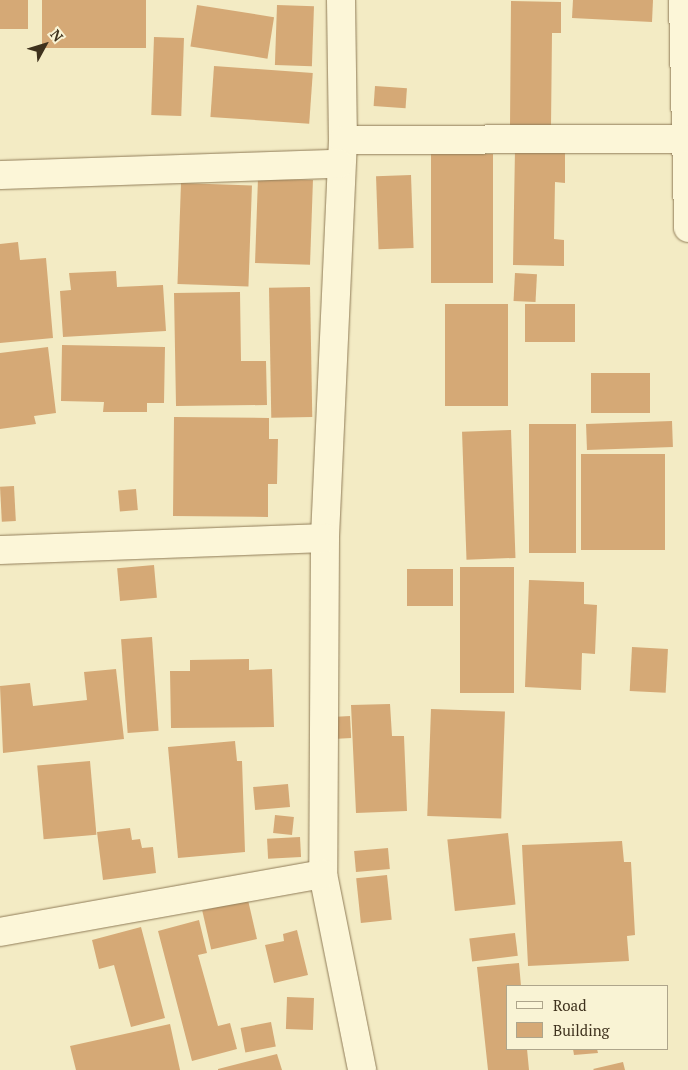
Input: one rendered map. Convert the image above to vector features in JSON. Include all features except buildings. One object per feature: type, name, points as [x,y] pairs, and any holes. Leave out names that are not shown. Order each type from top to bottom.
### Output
[{"type":"street","points":[[341,0],[341,152],[325,538],[323,874],[362,1070]]},
{"type":"street","points":[[683,0],[686,94],[683,139],[688,228]]},
{"type":"street","points":[[0,175],[341,152],[683,139]]},
{"type":"street","points":[[0,550],[325,538]]},
{"type":"street","points":[[0,932],[323,874]]}]
